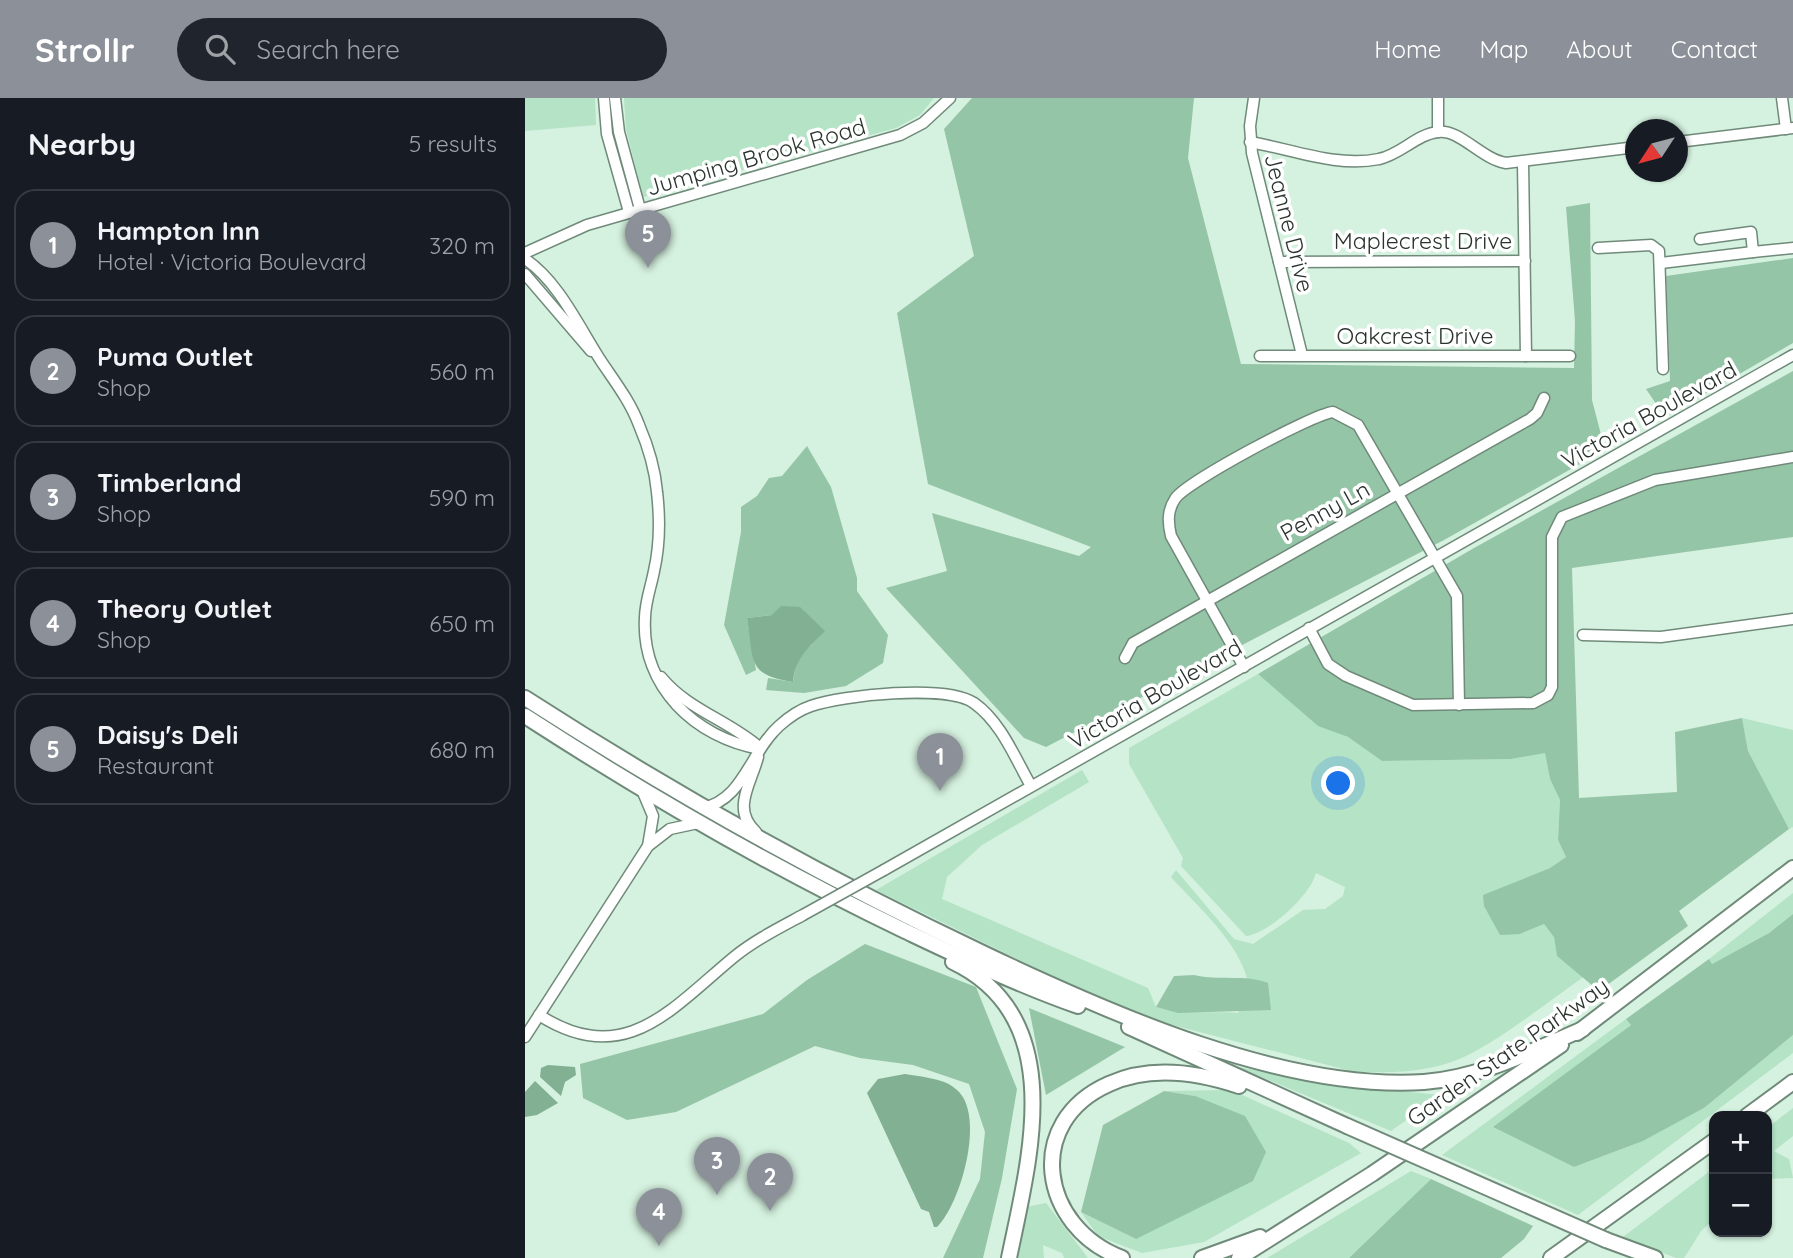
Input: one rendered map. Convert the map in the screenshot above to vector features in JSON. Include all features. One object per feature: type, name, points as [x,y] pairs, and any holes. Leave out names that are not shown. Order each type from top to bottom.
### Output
[{"type":"highway","points":[[525,698],[854,914],[962,967],[989,986],[1010,1013],[1029,1060],[1034,1113],[1009,1258]]},
{"type":"highway","points":[[525,716],[642,790],[771,847],[1051,985],[1152,1027],[1219,1050],[1308,1071],[1388,1082],[1424,1082],[1474,1073],[1583,1029]]},
{"type":"highway","points":[[1775,882],[1793,861]]},
{"type":"highway","name":"Garden State Parkway","points":[[1239,1258],[1472,1107],[1583,1029],[1793,868]]},
{"type":"highway","points":[[805,880],[928,942],[1048,996],[1098,1013],[1646,1257]]},
{"type":"highway","points":[[1051,985],[1098,1013]]},
{"type":"highway","points":[[1122,1258],[1094,1244],[1077,1229],[1063,1212],[1054,1192],[1051,1170],[1054,1149],[1061,1129],[1079,1104],[1109,1083],[1158,1072],[1198,1075],[1271,1092]]},
{"type":"highway","points":[[1754,1111],[1793,1082]]},
{"type":"highway","points":[[1551,1258],[1709,1145]]},
{"type":"highway","points":[[1202,1258],[1291,1226]]},
{"type":"highway","points":[[1564,1258],[1597,1226]]},
{"type":"street","points":[[604,98],[610,141],[629,212]]},
{"type":"street","points":[[615,98],[621,138],[640,209]]},
{"type":"street","name":"Jumping Brook Road","points":[[525,253],[578,228],[900,135],[930,118],[950,98]]},
{"type":"street","name":"Jeanne Drive","points":[[1254,98],[1251,142],[1302,355]]},
{"type":"street","points":[[1438,98],[1438,132]]},
{"type":"street","points":[[1688,141],[1789,128],[1782,98]]},
{"type":"street","points":[[1251,142],[1338,161],[1361,162],[1393,155],[1438,132],[1456,136],[1490,159],[1523,163],[1625,149]]},
{"type":"street","points":[[610,141],[621,138]]},
{"type":"street","points":[[1523,163],[1525,356]]},
{"type":"street","points":[[1700,239],[1751,232],[1753,252]]},
{"type":"street","points":[[1598,248],[1655,246],[1661,263],[1663,369]]},
{"type":"street","points":[[1661,263],[1793,248]]},
{"type":"street","points":[[525,259],[535,266],[571,313],[639,422],[654,473],[658,545],[644,629],[654,668],[684,701],[745,735],[760,749]]},
{"type":"street","name":"Maplecrest Drive","points":[[1279,262],[1525,261]]},
{"type":"street","points":[[525,274],[569,328],[601,361]]},
{"type":"street","name":"Victoria Boulevard","points":[[539,1015],[562,1028],[584,1034],[611,1035],[638,1029],[672,1012],[751,945],[1793,355]]},
{"type":"street","name":"Oakcrest Drive","points":[[1260,356],[1570,356]]},
{"type":"street","name":"Penny Ln","points":[[1125,658],[1133,643],[1530,419],[1537,413],[1544,398]]},
{"type":"street","points":[[1244,667],[1171,536],[1167,520],[1175,498],[1198,481],[1311,418],[1333,412],[1358,425],[1457,596],[1459,705]]},
{"type":"street","points":[[1309,628],[1328,664],[1346,676],[1413,705],[1533,703],[1548,695],[1552,687],[1552,537],[1562,517],[1655,480],[1793,457]]},
{"type":"street","points":[[1583,635],[1661,636],[1793,619]]},
{"type":"street","points":[[525,1037],[648,846],[670,829],[728,798],[760,749],[782,723],[812,705],[936,691],[965,698],[985,713],[999,730],[1031,786]]},
{"type":"street","points":[[760,749],[742,810],[748,825],[771,847]]},
{"type":"street","points":[[642,790],[653,816],[648,846]]},
{"type":"shaded area","points":[[525,98],[595,98],[596,125],[525,131]]},
{"type":"shaded area","points":[[624,98],[934,98],[920,115],[896,128],[643,197],[626,129]]},
{"type":"shaded area","points":[[972,98],[1194,98],[1188,158],[1241,364],[1574,368],[1575,321],[1566,207],[1590,203],[1592,400],[1605,450],[1444,540],[1046,747],[1024,738],[886,588],[947,571],[932,513],[1079,556],[1091,547],[928,484],[897,313],[974,256],[944,129]]},
{"type":"shaded area","points":[[1793,258],[1793,343],[1665,417],[1646,389],[1670,381],[1666,276]]},
{"type":"shaded area","points":[[1793,371],[1793,537],[1572,568],[1579,798],[1677,792],[1675,732],[1742,718],[1748,751],[1789,829],[1679,911],[1688,926],[1599,991],[1557,956],[1554,937],[1544,924],[1520,934],[1500,935],[1484,906],[1483,895],[1550,868],[1566,857],[1558,840],[1560,800],[1550,779],[1545,753],[1511,759],[1382,761],[1348,737],[1318,726],[1258,674],[1474,548]]},
{"type":"shaded area","points":[[807,446],[831,487],[857,578],[857,591],[888,635],[883,663],[846,686],[804,693],[766,690],[768,678],[793,682],[798,661],[812,644],[772,615],[747,618],[756,670],[746,675],[724,625],[741,532],[741,507],[757,496],[769,478],[782,476]]},
{"type":"shaded area","points":[[781,606],[800,607],[825,631],[800,660],[793,682],[767,675],[760,670],[752,655],[747,618],[772,615]]},
{"type":"shaded area","points":[[1258,674],[1317,725],[1348,737],[1382,761],[1511,759],[1545,752],[1550,779],[1560,800],[1558,840],[1566,857],[1550,868],[1484,895],[1520,934],[1544,924],[1554,936],[1557,956],[1585,976],[1498,1038],[1454,1061],[1410,1071],[1351,1071],[1157,1021],[1079,989],[876,890],[1082,770],[1089,782],[982,845],[947,877],[942,899],[1148,988],[1156,1007],[1186,1012],[1238,1013],[1260,980],[1248,982],[1227,939],[1171,877],[1176,870],[1234,939],[1253,944],[1303,910],[1325,909],[1343,896],[1345,887],[1316,873],[1306,892],[1277,921],[1246,936],[1181,866],[1183,858],[1129,764],[1129,748]]},
{"type":"shaded area","points":[[1742,718],[1793,730],[1793,827],[1789,829],[1748,751]]},
{"type":"shaded area","points":[[1793,893],[1793,914],[1769,933],[1712,964],[1709,959]]},
{"type":"shaded area","points":[[1793,914],[1793,1035],[1704,1108],[1643,1141],[1574,1167],[1493,1127],[1631,1025],[1626,1019],[1709,959],[1712,964],[1769,933]]},
{"type":"shaded area","points":[[865,944],[976,987],[1017,1089],[1002,1178],[983,1258],[943,1258],[980,1179],[985,1132],[969,1084],[913,1065],[860,1058],[815,1046],[676,1112],[627,1120],[583,1098],[580,1064],[763,1014],[807,980]]},
{"type":"shaded area","points":[[1194,975],[1268,983],[1271,1010],[1178,1013],[1156,1007],[1174,976]]},
{"type":"shaded area","points":[[1029,1008],[1125,1047],[1046,1095]]},
{"type":"shaded area","points":[[1626,1019],[1632,1024],[1494,1127],[1574,1167],[1643,1141],[1704,1108],[1793,1035],[1793,1053],[1716,1111],[1709,1111],[1709,1116],[1578,1215],[1442,1155]]},
{"type":"shaded area","points":[[548,1065],[575,1067],[576,1075],[565,1082],[561,1096],[540,1077],[541,1068]]},
{"type":"shaded area","points":[[1238,1067],[1344,1086],[1441,1095],[1391,1131]]},
{"type":"shaded area","points":[[905,1074],[952,1086],[965,1102],[969,1119],[970,1138],[962,1180],[946,1216],[937,1227],[934,1227],[929,1212],[921,1209],[867,1093],[878,1079]]},
{"type":"shaded area","points":[[535,1081],[558,1103],[537,1115],[525,1117],[525,1092]]},
{"type":"shaded area","points":[[1231,1090],[1349,1143],[1361,1153],[1204,1242],[1142,1253],[1098,1236],[1081,1212],[1136,1239],[1195,1096],[1164,1091]]},
{"type":"shaded area","points":[[1164,1091],[1195,1096],[1245,1116],[1266,1152],[1253,1181],[1136,1239],[1081,1212],[1103,1125]]},
{"type":"shaded area","points":[[1793,1108],[1793,1136],[1774,1151],[1789,1159],[1793,1178],[1772,1179],[1772,1124]]},
{"type":"shaded area","points":[[1411,1171],[1431,1179],[1349,1258],[1267,1258]]},
{"type":"shaded area","points":[[1709,1172],[1709,1224],[1701,1231],[1684,1258],[1676,1258],[1623,1237]]},
{"type":"shaded area","points":[[1431,1179],[1533,1226],[1524,1239],[1501,1258],[1349,1258]]},
{"type":"shaded area","points":[[1046,1203],[1088,1258],[1064,1258],[1062,1253],[1043,1245],[1044,1258],[1016,1258],[1026,1207]]},
{"type":"place","name":"Daisy's Deli","points":[[648,268]]},
{"type":"place","name":"Hampton Inn","points":[[940,791]]},
{"type":"place","name":"Timberland","points":[[717,1195]]},
{"type":"place","name":"Puma Outlet","points":[[770,1211]]},
{"type":"place","name":"Theory Outlet","points":[[659,1246]]}]
